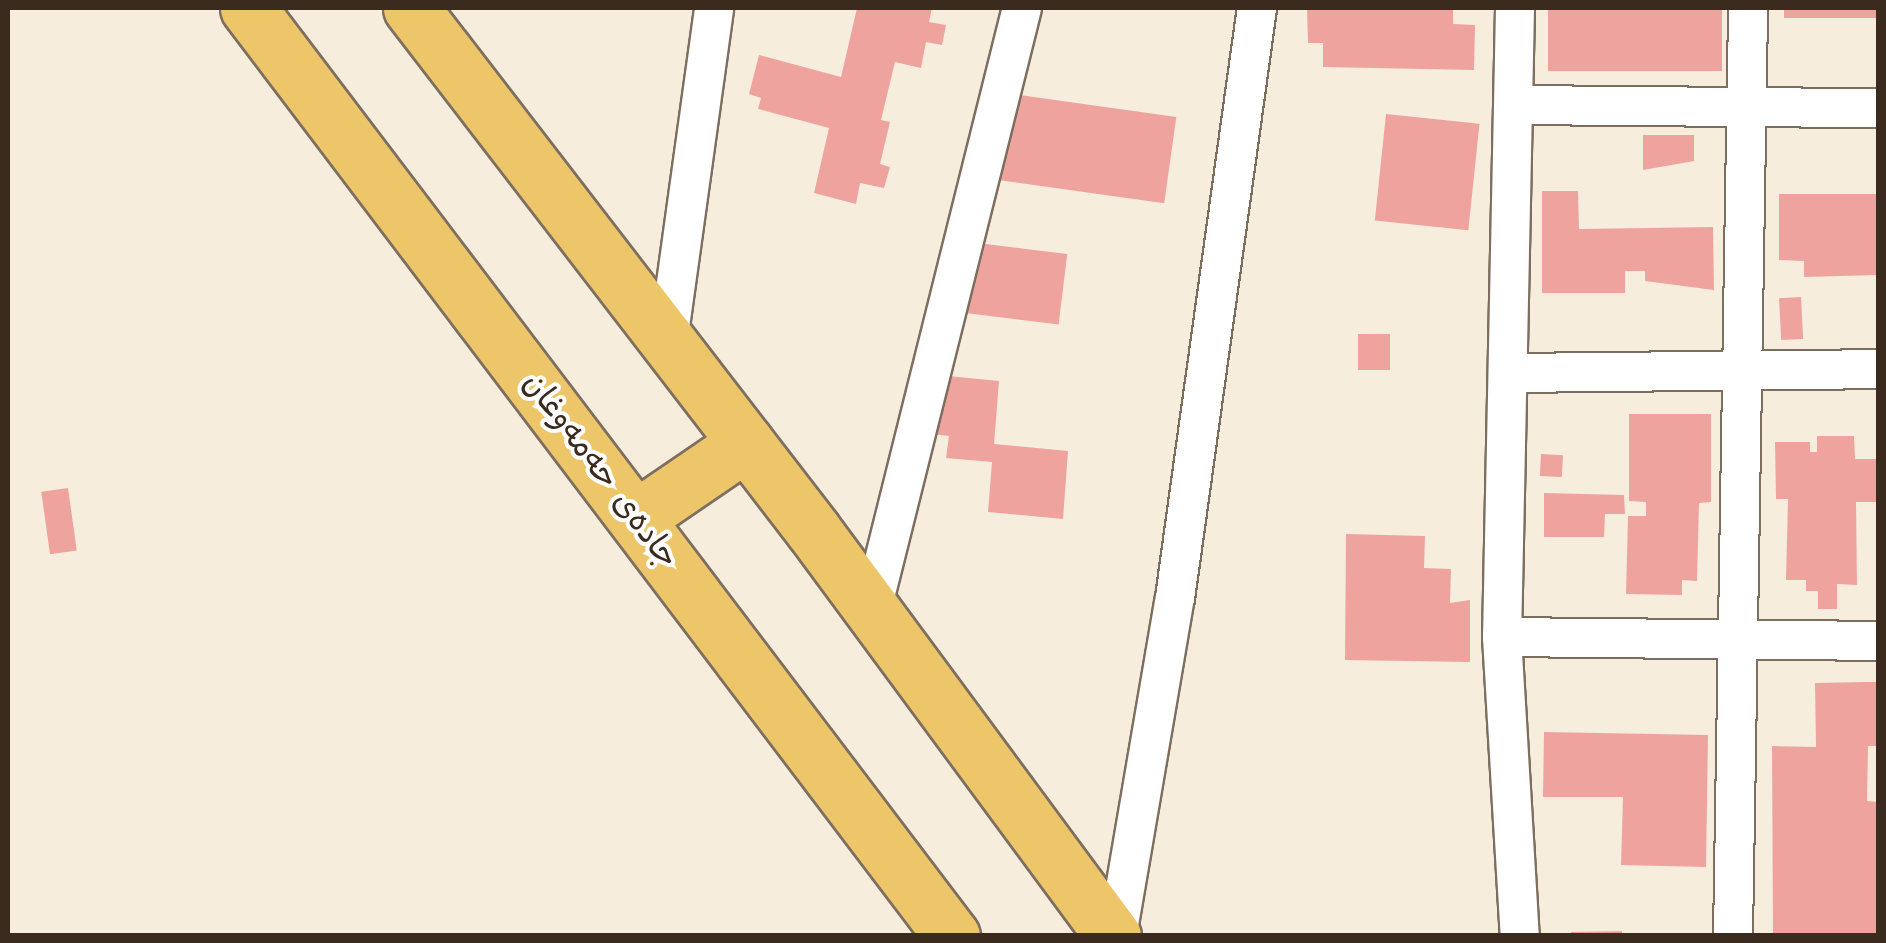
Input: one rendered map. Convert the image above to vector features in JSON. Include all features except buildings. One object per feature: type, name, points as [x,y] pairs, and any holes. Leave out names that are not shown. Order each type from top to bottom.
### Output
[{"type":"main road","name":"جادەی حەمەوغان","points":[[248,8],[952,936]]},
{"type":"main road","points":[[410,8],[746,443],[1115,936]]},
{"type":"main road","points":[[636,518],[746,443]]},
{"type":"street","points":[[668,341],[714,8]]},
{"type":"street","points":[[872,609],[1022,8]]},
{"type":"street","points":[[1115,936],[1176,598],[1256,8]]},
{"type":"street","points":[[1515,8],[1502,637],[1520,936]]},
{"type":"street","points":[[1733,936],[1748,8]]},
{"type":"street","points":[[1514,105],[1878,108]]},
{"type":"street","points":[[1509,373],[1878,370]]},
{"type":"street","points":[[1502,637],[1878,641]]}]
